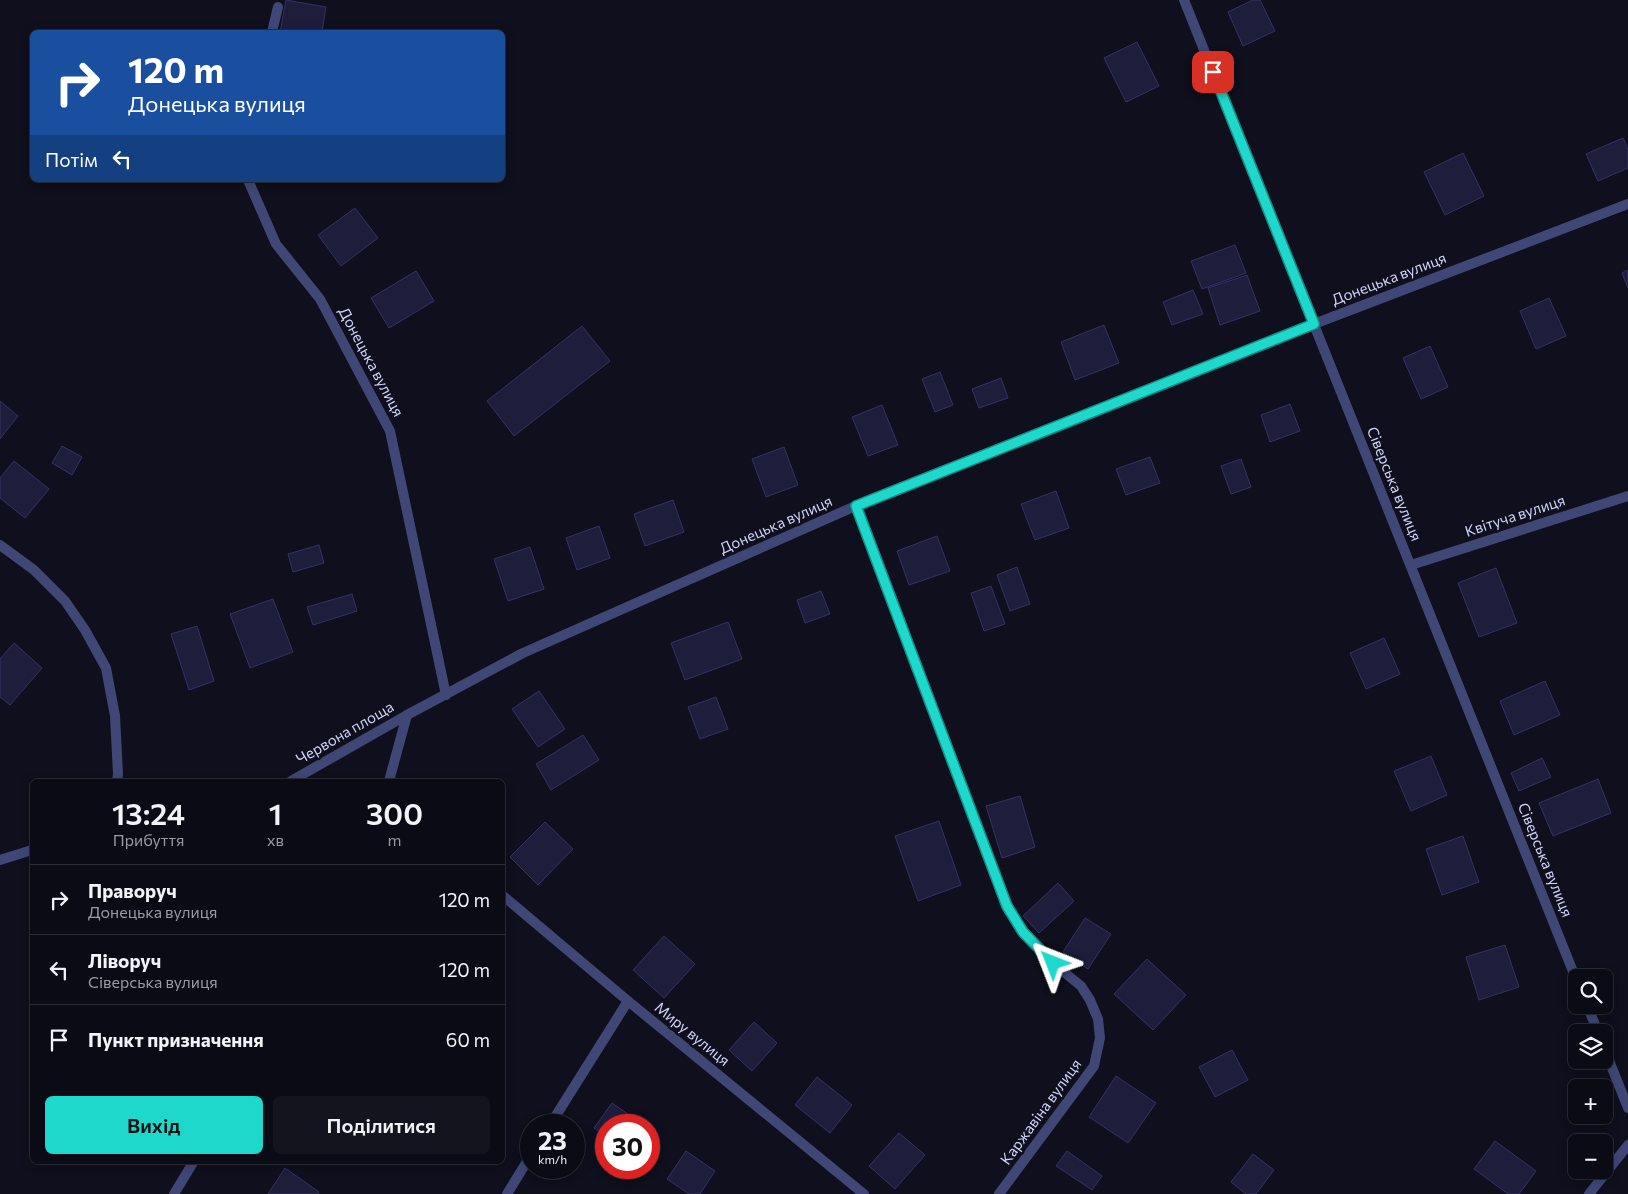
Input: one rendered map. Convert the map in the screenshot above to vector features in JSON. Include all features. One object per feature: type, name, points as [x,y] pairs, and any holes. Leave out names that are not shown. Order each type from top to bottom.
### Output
[{"type":"street","name":"Сіверська вулиця","points":[[1184,0],[1572,969]]},
{"type":"street","points":[[272,30],[278,7]]},
{"type":"street","name":"Донецька вулиця","points":[[249,182],[276,244],[320,299],[390,431],[446,695]]},
{"type":"street","name":"Донецька вулиця","points":[[407,715],[523,653],[856,506],[1314,324],[1628,204]]},
{"type":"street","name":"Квітуча вулиця","points":[[1411,565],[1628,496]]},
{"type":"street","name":"Каржавіна вулиця","points":[[856,506],[1007,906],[1023,932],[1053,963],[1081,986],[1090,1000],[1098,1019],[1100,1038],[1094,1066],[998,1194]]},
{"type":"street","points":[[0,545],[34,570],[65,601],[85,630],[106,668],[115,716],[117,779]]},
{"type":"street","name":"Червона площа","points":[[295,779],[407,715]]},
{"type":"street","name":"Червона площа","points":[[390,779],[407,715]]},
{"type":"street","points":[[0,860],[30,851]]},
{"type":"street","name":"Миру вулиця","points":[[505,898],[864,1194]]},
{"type":"street","points":[[557,1114],[628,1001]]},
{"type":"street","points":[[1612,1069],[1628,1108]]},
{"type":"street","points":[[1590,1194],[1628,1145]]},
{"type":"street","points":[[174,1194],[192,1164]]},
{"type":"street","points":[[507,1194],[520,1173]]},
{"type":"building","points":[[286,0],[326,7],[322,30],[280,30]]},
{"type":"building","points":[[1253,0],[1260,0],[1275,31],[1243,46],[1228,12]]},
{"type":"building","points":[[1137,42],[1159,86],[1126,102],[1104,58]]},
{"type":"building","points":[[1623,138],[1628,150],[1628,168],[1598,181],[1586,154]]},
{"type":"building","points":[[1463,153],[1484,196],[1445,215],[1424,172]]},
{"type":"building","points":[[355,208],[378,238],[341,266],[318,235]]},
{"type":"building","points":[[1235,245],[1246,273],[1202,289],[1191,261]]},
{"type":"building","points":[[1628,270],[1628,288],[1622,273]]},
{"type":"building","points":[[416,271],[434,301],[389,328],[371,298]]},
{"type":"building","points":[[1247,275],[1260,311],[1220,325],[1208,288]]},
{"type":"building","points":[[1193,290],[1203,314],[1172,325],[1163,302]]},
{"type":"building","points":[[1549,298],[1566,336],[1536,349],[1520,311]]},
{"type":"building","points":[[1104,325],[1119,363],[1075,380],[1061,342]]},
{"type":"building","points":[[582,326],[610,361],[514,436],[487,401]]},
{"type":"building","points":[[1430,346],[1448,387],[1421,399],[1403,358]]},
{"type":"building","points":[[940,372],[953,405],[935,412],[922,379]]},
{"type":"building","points":[[1001,378],[1008,398],[979,408],[972,389]]},
{"type":"building","points":[[0,401],[18,416],[0,439]]},
{"type":"building","points":[[1290,404],[1300,431],[1270,442],[1261,415]]},
{"type":"building","points":[[882,405],[898,445],[868,456],[852,417]]},
{"type":"building","points":[[62,446],[82,457],[72,475],[52,463]]},
{"type":"building","points":[[784,447],[798,485],[766,497],[752,459]]},
{"type":"building","points":[[1150,457],[1160,483],[1126,495],[1116,469]]},
{"type":"building","points":[[1241,459],[1251,487],[1231,494],[1221,466]]},
{"type":"building","points":[[14,461],[49,489],[25,518],[0,498],[0,478]]},
{"type":"building","points":[[1056,491],[1069,528],[1035,540],[1021,504]]},
{"type":"building","points":[[673,500],[684,532],[645,546],[634,514]]},
{"type":"building","points":[[599,526],[610,558],[577,570],[566,538]]},
{"type":"building","points":[[937,536],[950,571],[909,585],[897,551]]},
{"type":"building","points":[[319,545],[324,563],[293,572],[288,554]]},
{"type":"building","points":[[530,547],[544,589],[508,601],[494,559]]},
{"type":"building","points":[[1017,567],[1030,604],[1010,611],[997,575]]},
{"type":"building","points":[[1496,568],[1517,623],[1479,637],[1458,583]]},
{"type":"building","points":[[991,586],[1005,624],[984,631],[971,593]]},
{"type":"building","points":[[821,591],[830,614],[805,623],[797,600]]},
{"type":"building","points":[[352,594],[357,611],[313,625],[307,607]]},
{"type":"building","points":[[273,599],[293,652],[250,668],[230,614]]},
{"type":"building","points":[[728,622],[742,659],[685,680],[671,643]]},
{"type":"building","points":[[197,626],[214,681],[189,690],[171,634]]},
{"type":"building","points":[[1384,638],[1400,674],[1366,689],[1350,653]]},
{"type":"building","points":[[14,643],[42,668],[10,705],[0,697],[0,659]]},
{"type":"building","points":[[1545,681],[1560,715],[1514,735],[1500,701]]},
{"type":"building","points":[[539,691],[565,729],[538,747],[512,709]]},
{"type":"building","points":[[716,697],[728,729],[700,739],[688,707]]},
{"type":"building","points":[[583,735],[599,760],[551,790],[536,764]]},
{"type":"building","points":[[1431,756],[1447,795],[1411,811],[1394,771]]},
{"type":"building","points":[[1542,758],[1551,777],[1519,791],[1511,773]]},
{"type":"building","points":[[1598,779],[1611,813],[1553,836],[1539,803]]},
{"type":"building","points":[[1020,796],[1035,847],[1002,858],[986,806]]},
{"type":"building","points":[[939,821],[961,885],[918,901],[895,836]]},
{"type":"building","points":[[545,822],[573,849],[538,885],[510,857]]},
{"type":"building","points":[[1463,836],[1479,882],[1442,895],[1426,849]]},
{"type":"building","points":[[1058,883],[1074,901],[1039,933],[1023,916]]},
{"type":"building","points":[[1085,918],[1111,934],[1088,969],[1063,952]]},
{"type":"building","points":[[664,936],[695,964],[664,998],[633,970]]},
{"type":"building","points":[[1505,945],[1519,987],[1479,1000],[1466,957]]},
{"type":"building","points":[[1147,959],[1186,995],[1153,1030],[1114,994]]},
{"type":"building","points":[[754,1022],[777,1043],[752,1071],[729,1050]]},
{"type":"building","points":[[1232,1050],[1248,1080],[1215,1097],[1199,1067]]},
{"type":"building","points":[[1116,1076],[1156,1103],[1128,1143],[1089,1117]]},
{"type":"building","points":[[817,1077],[852,1105],[830,1133],[795,1105]]},
{"type":"building","points":[[612,1103],[628,1114],[604,1114]]},
{"type":"building","points":[[899,1133],[925,1155],[895,1189],[869,1166]]},
{"type":"building","points":[[1495,1141],[1536,1171],[1519,1194],[1508,1194],[1474,1169]]},
{"type":"building","points":[[686,1151],[715,1171],[700,1194],[689,1194],[667,1179]]},
{"type":"building","points":[[1067,1151],[1102,1176],[1092,1190],[1056,1166]]},
{"type":"building","points":[[1253,1154],[1274,1170],[1256,1194],[1246,1194],[1231,1182]]},
{"type":"building","points":[[285,1168],[319,1192],[318,1194],[268,1194]]},
{"type":"route","points":[[1053,963],[1023,932],[1007,906],[998,886],[971,809],[856,506],[1314,324],[1213,72]]}]
